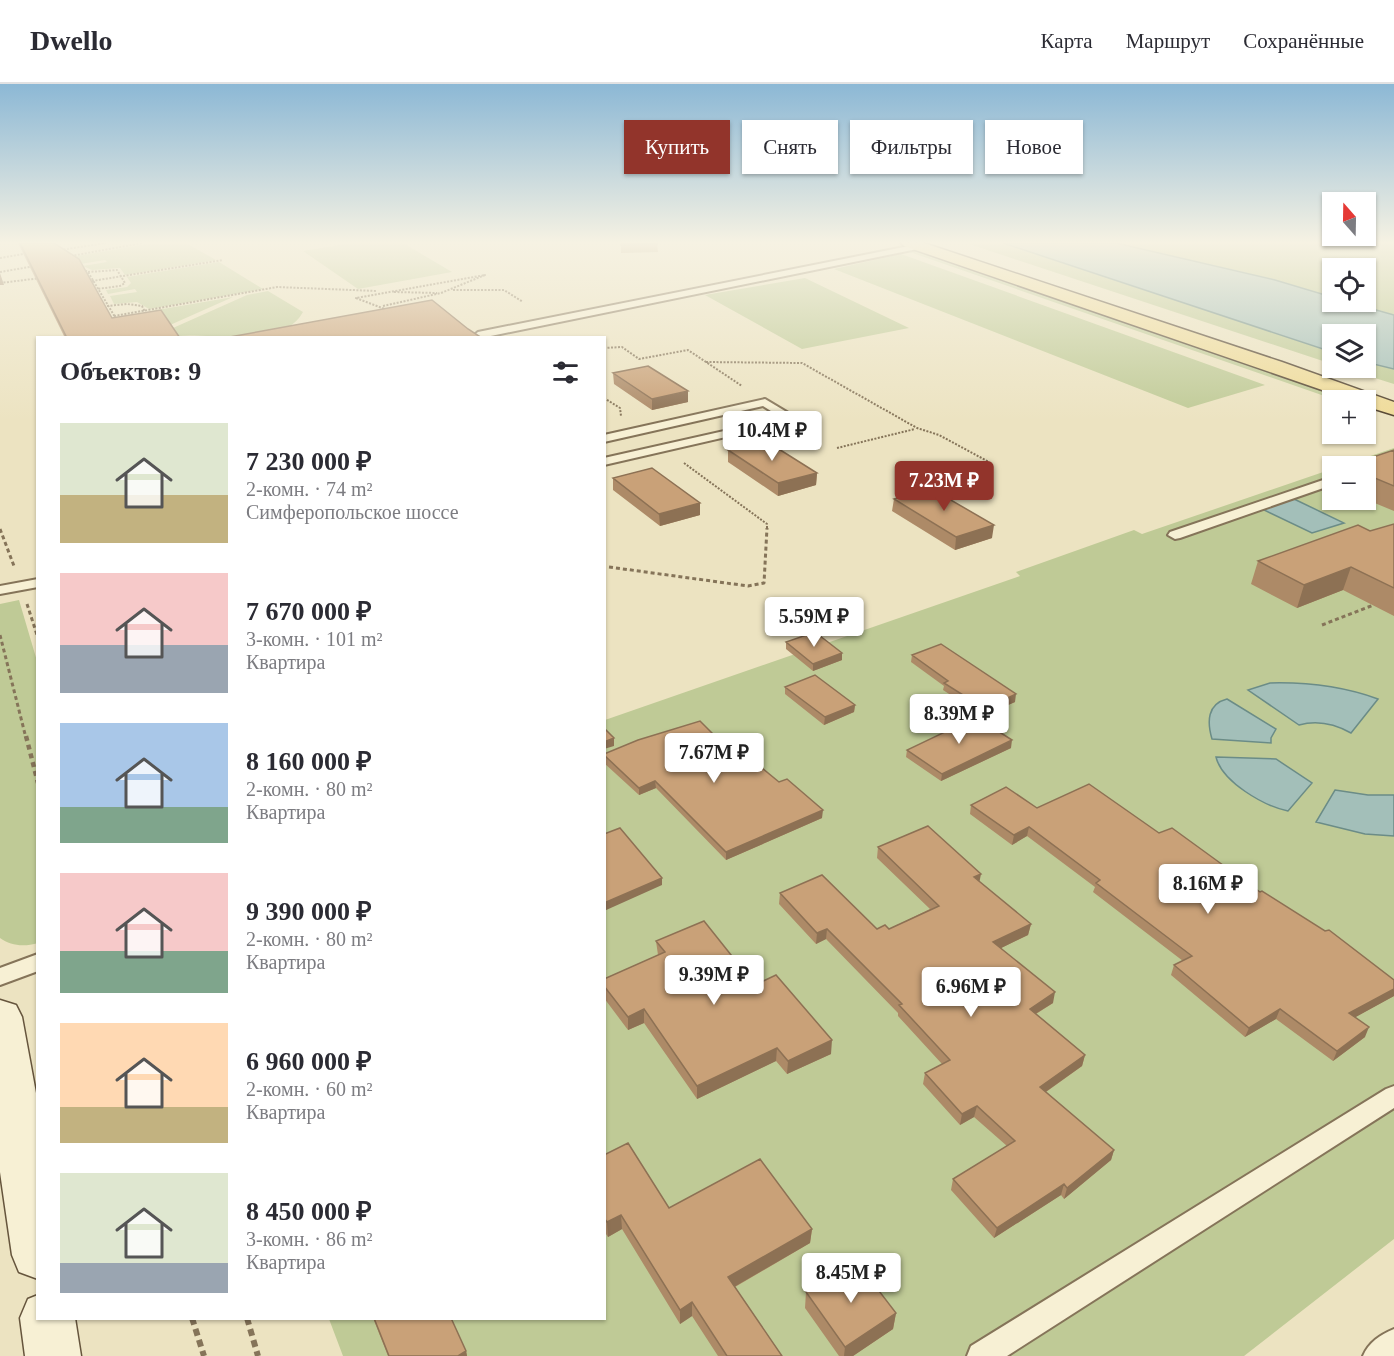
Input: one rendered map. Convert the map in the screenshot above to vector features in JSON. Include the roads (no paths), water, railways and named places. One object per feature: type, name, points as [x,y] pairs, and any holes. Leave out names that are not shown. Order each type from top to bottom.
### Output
[{"type":"main road","points":[[1090,302],[1394,409]]},
{"type":"main road","points":[[1103,302],[1394,396]]},
{"type":"street","points":[[0,1017],[36,1243]]},
{"type":"street","points":[[47,1320],[53,1356]]},
{"type":"lane","points":[[476,336],[634,302]]},
{"type":"lane","points":[[606,439],[765,402],[791,418],[606,462]]},
{"type":"lane","points":[[1175,535],[1322,484]]},
{"type":"lane","points":[[0,590],[36,583]]},
{"type":"lane","points":[[0,977],[36,963]]},
{"type":"lane","points":[[981,1356],[1394,1096]]},
{"type":"lane","points":[[1377,1356],[1394,1343]]},
{"type":"water","points":[[1182,302],[1322,302],[1322,312],[1376,312],[1376,310],[1394,315],[1394,369],[1376,365],[1376,324],[1322,324],[1322,349]]},
{"type":"water","points":[[1294,499],[1344,523],[1312,533],[1262,509]]},
{"type":"water","points":[[1270,683],[1325,686],[1378,699],[1351,733],[1326,724],[1299,725],[1248,690]]},
{"type":"water","points":[[1227,699],[1276,729],[1271,743],[1212,739],[1209,726],[1210,714],[1220,701]]},
{"type":"water","points":[[1216,757],[1276,759],[1312,783],[1288,811],[1267,804],[1245,792],[1226,775]]},
{"type":"water","points":[[1335,790],[1368,795],[1394,795],[1394,836],[1365,834],[1316,822]]}]
